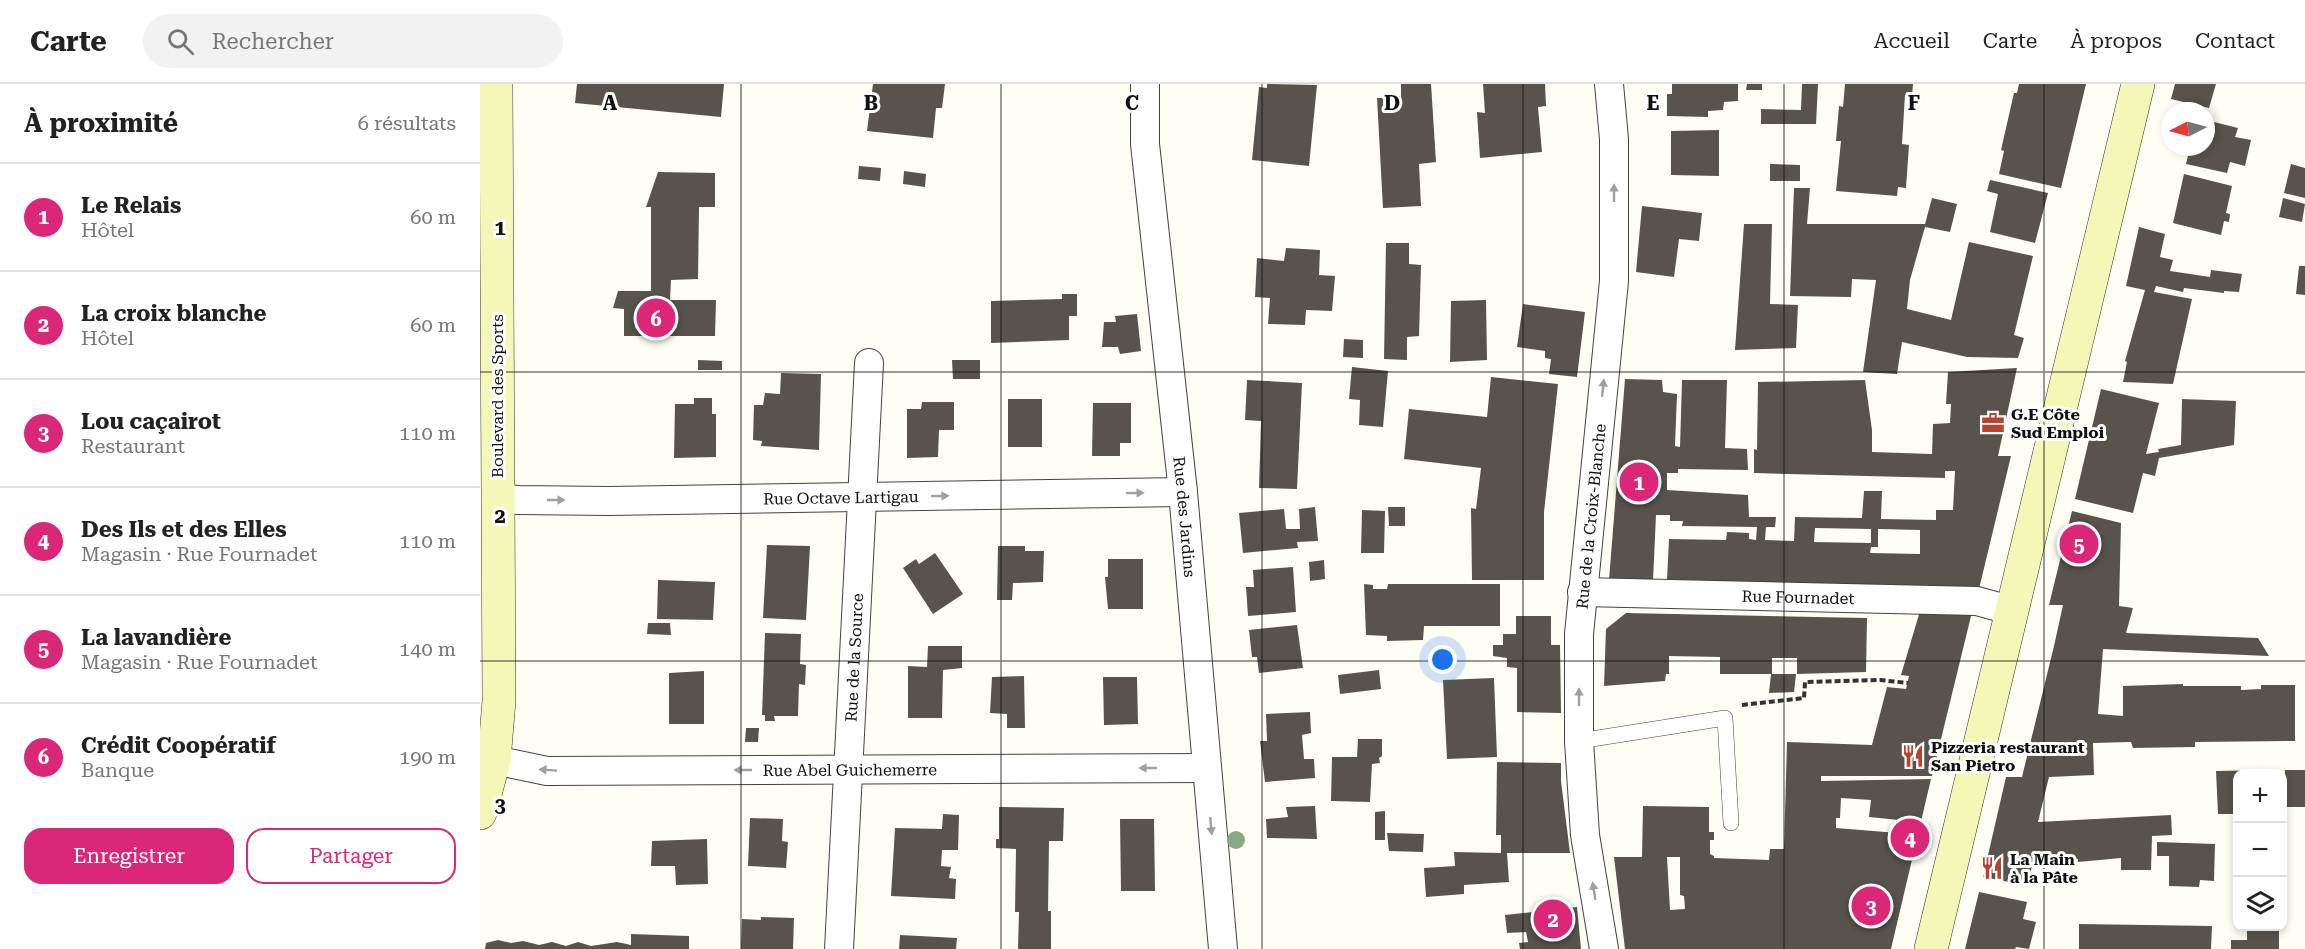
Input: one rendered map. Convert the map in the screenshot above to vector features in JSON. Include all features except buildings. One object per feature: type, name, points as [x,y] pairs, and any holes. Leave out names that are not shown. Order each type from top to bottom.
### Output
[{"type":"main road","name":"Boulevard des Sports","points":[[480,813],[494,760],[499,701],[496,84]]},
{"type":"main road","points":[[1931,949],[2138,84]]},
{"type":"street","name":"Rue des Jardins","points":[[1145,84],[1145,144],[1183,492],[1223,949]]},
{"type":"street","name":"Rue de la Croix-Blanche","points":[[1604,949],[1585,835],[1579,741],[1579,634],[1614,281],[1614,139],[1609,84]]},
{"type":"street","name":"Rue de la Source","points":[[839,949],[868,363]]},
{"type":"street","name":"Rue Octave Lartigau","points":[[498,498],[609,501],[1183,492]]},
{"type":"street","name":"Rue Fournadet","points":[[1582,592],[1977,601],[2013,611]]},
{"type":"street","name":"Rue Abel Guichemerre","points":[[494,760],[547,771],[1206,768]]},
{"type":"lane","points":[[1579,741],[1725,718],[1731,823]]},
{"type":"path","points":[[1725,718],[1744,703],[1804,698],[1805,682],[1880,680],[1908,683]]},
{"type":"place","name":"Crédit Coopératif","points":[[656,318]]},
{"type":"place","name":"G.E Côte Sud Emploi","points":[[1993,423]]},
{"type":"place","name":"Le Relais","points":[[1639,482]]},
{"type":"place","name":"La lavandière","points":[[2079,544]]},
{"type":"place","name":"Pizzeria restaurant San Pietro","points":[[1913,756]]},
{"type":"place","name":"Des Ils et des Elles","points":[[1910,838]]},
{"type":"place","name":"La Main à la Pâte","points":[[1992,868]]},
{"type":"place","name":"Lou caçairot","points":[[1871,906]]},
{"type":"place","name":"La croix blanche","points":[[1553,919]]}]
